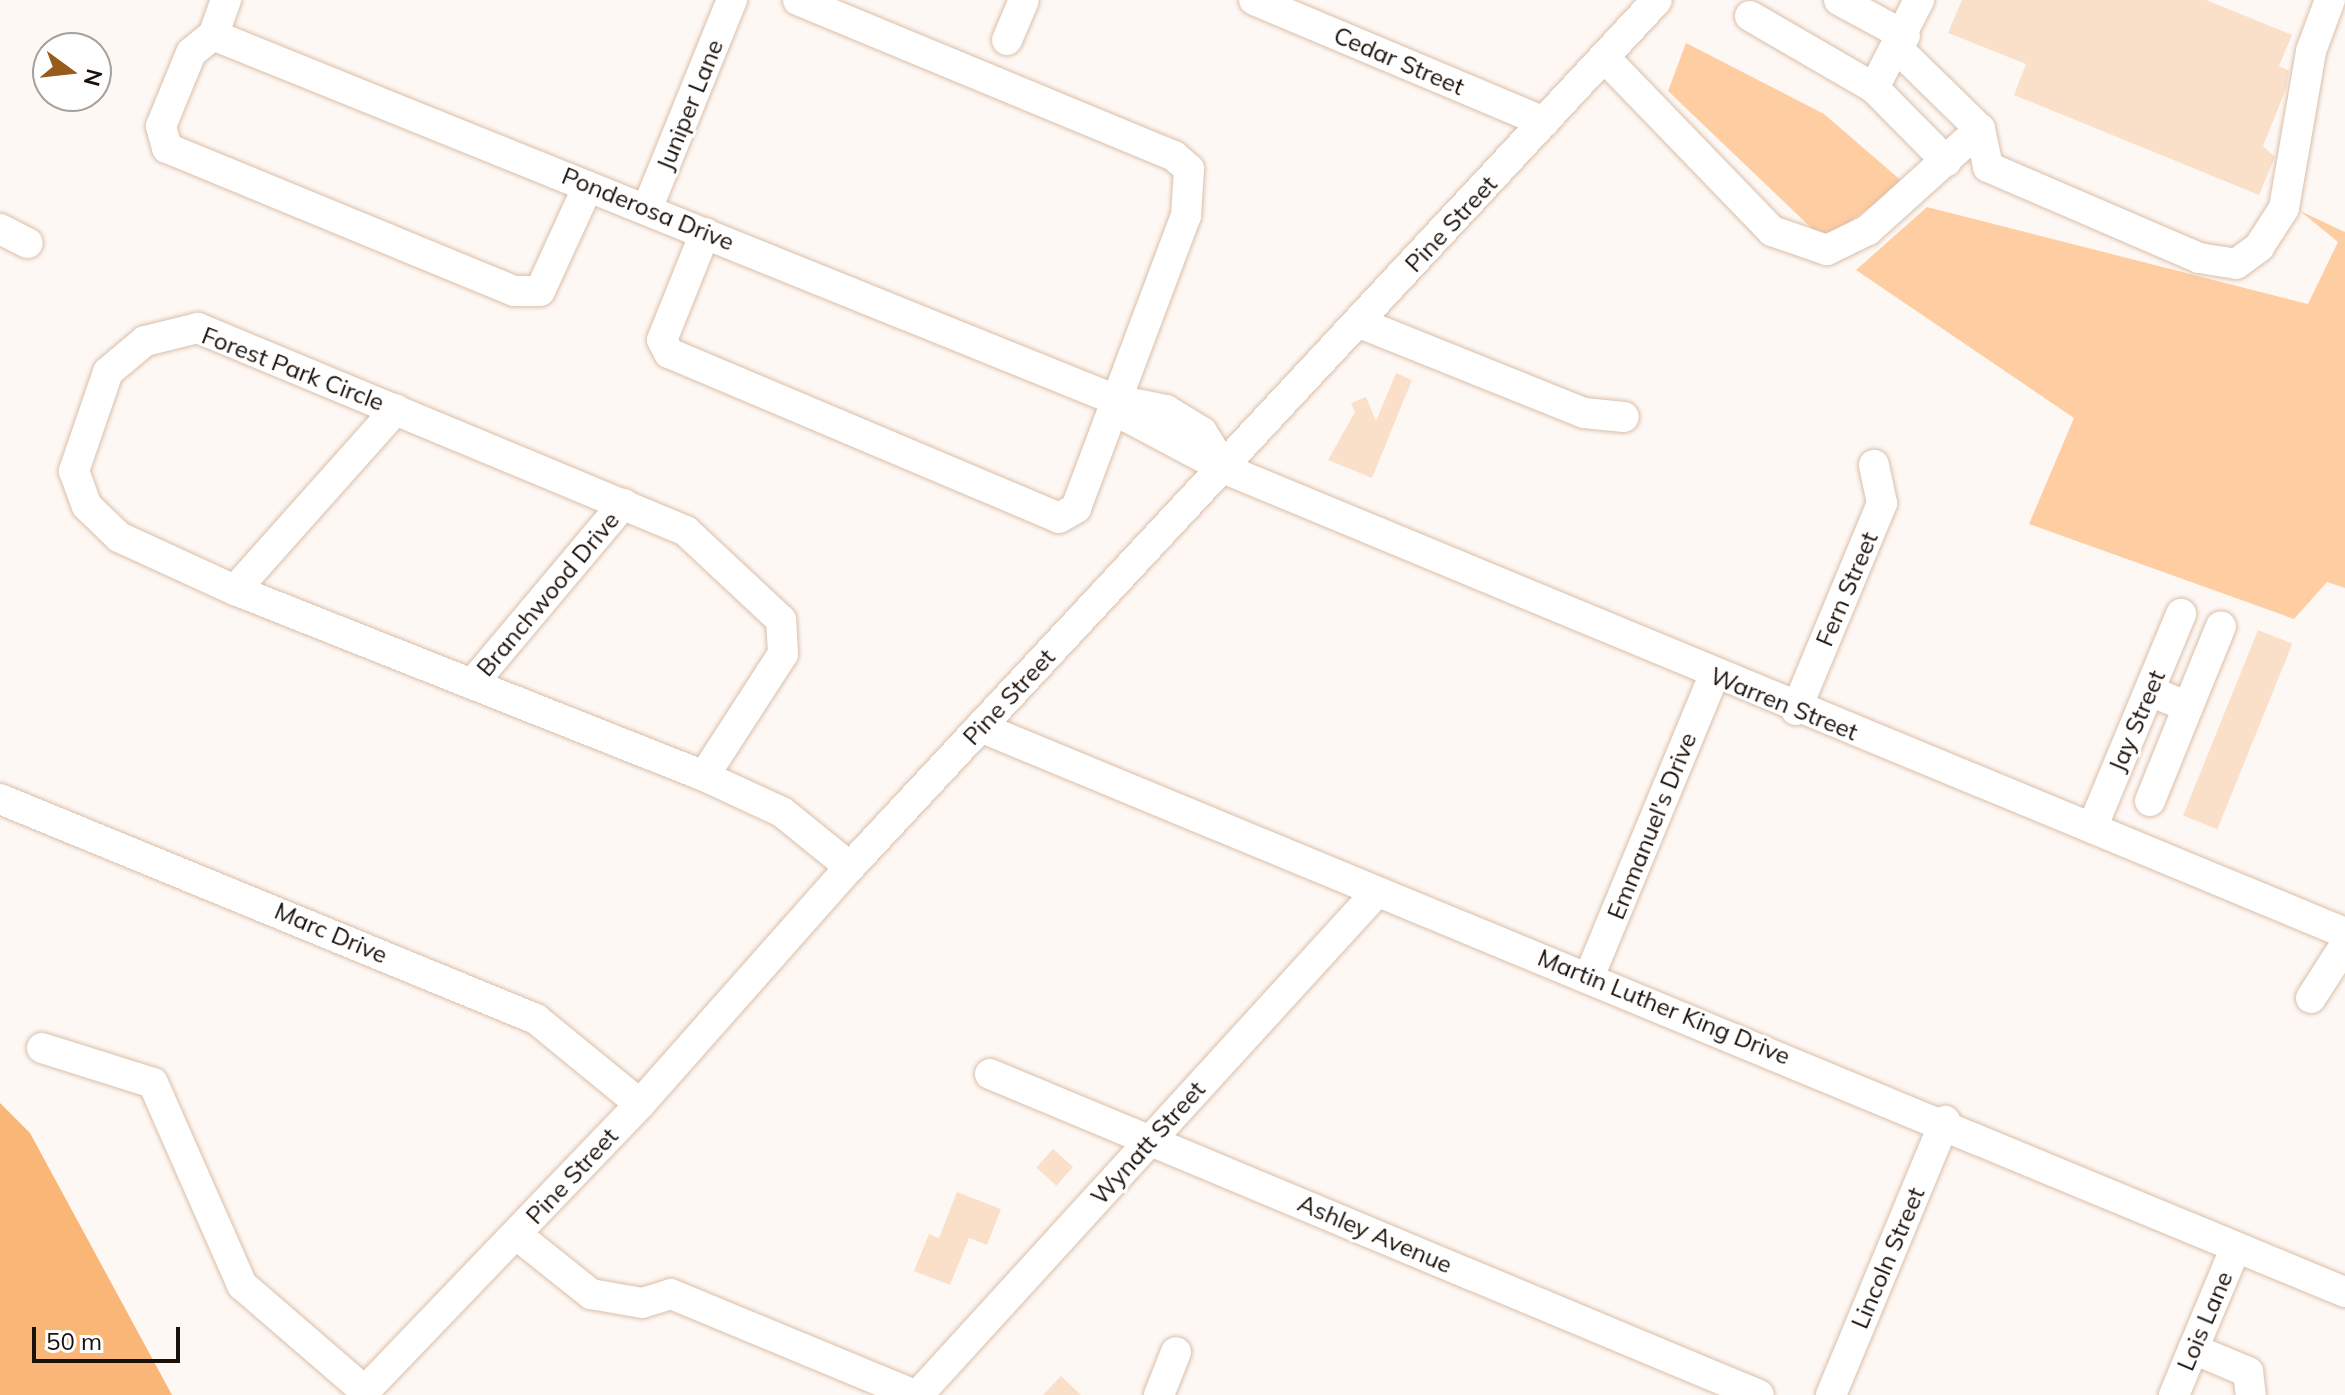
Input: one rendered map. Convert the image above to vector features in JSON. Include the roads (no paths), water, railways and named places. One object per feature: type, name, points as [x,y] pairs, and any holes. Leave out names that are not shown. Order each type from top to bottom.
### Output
[{"type":"street","points":[[226,0],[213,35],[191,53],[161,126],[167,148],[514,291],[540,291],[588,186]]},
{"type":"street","name":"Juniper Lane","points":[[647,209],[732,0]]},
{"type":"street","points":[[705,233],[662,340],[669,353],[1059,518],[1076,508],[1186,216],[1189,169],[1174,156],[798,0]]},
{"type":"street","points":[[1007,40],[1024,0]]},
{"type":"street","name":"Cedar Street","points":[[1254,0],[1544,122]]},
{"type":"street","name":"Pine Street","points":[[363,1393],[640,1104],[843,875],[1225,469],[1657,0]]},
{"type":"street","points":[[1839,0],[1902,43],[1980,129],[1988,167],[2199,258],[2236,264],[2259,247],[2284,208],[2311,51],[2330,0]]},
{"type":"street","points":[[1874,88],[1902,43],[1919,0]]},
{"type":"street","points":[[1750,16],[1874,88],[1946,161]]},
{"type":"street","name":"Ponderosa Drive","points":[[213,35],[1116,400],[1129,418],[1225,469]]},
{"type":"street","points":[[1604,57],[1772,231],[1801,245],[1827,250],[1868,230],[1980,129]]},
{"type":"street","points":[[0,229],[28,243]]},
{"type":"street","points":[[1360,323],[1584,413],[1624,417]]},
{"type":"street","name":"Forest Park Circle","points":[[704,776],[783,654],[781,620],[686,531],[198,328],[145,341],[108,372],[74,471],[87,506],[119,537],[235,590],[704,776],[756,806],[782,812],[843,875]]},
{"type":"street","points":[[235,590],[396,409]]},
{"type":"street","name":"Fern Street","points":[[1796,710],[1882,503],[1874,465]]},
{"type":"street","name":"Warren Street","points":[[1225,469],[1796,710],[2345,933]]},
{"type":"street","name":"Branchwood Drive","points":[[473,683],[623,504]]},
{"type":"street","name":"Jay Street","points":[[2092,828],[2181,614]]},
{"type":"street","points":[[2150,801],[2221,626]]},
{"type":"street","name":"Emmanuel's Drive","points":[[1589,977],[1714,675]]},
{"type":"street","points":[[2150,691],[2188,707]]},
{"type":"street","name":"Martin Luther King Drive","points":[[980,727],[1377,892],[1945,1121],[2345,1292]]},
{"type":"street","name":"Marc Drive","points":[[0,799],[536,1019],[640,1104]]},
{"type":"street","name":"Wynatt Street","points":[[916,1395],[1377,892]]},
{"type":"street","points":[[2311,998],[2345,945]]},
{"type":"street","points":[[42,1048],[153,1083],[242,1285],[363,1393]]},
{"type":"street","name":"Ashley Avenue","points":[[990,1074],[1759,1395]]},
{"type":"street","name":"Lincoln Street","points":[[1831,1395],[1945,1121]]},
{"type":"street","points":[[517,1235],[591,1294],[642,1303],[671,1294],[916,1395]]},
{"type":"street","name":"Lois Lane","points":[[2174,1395],[2236,1247]]},
{"type":"street","points":[[2193,1349],[2248,1372],[2251,1395]]},
{"type":"street","points":[[1159,1395],[1176,1352]]}]
